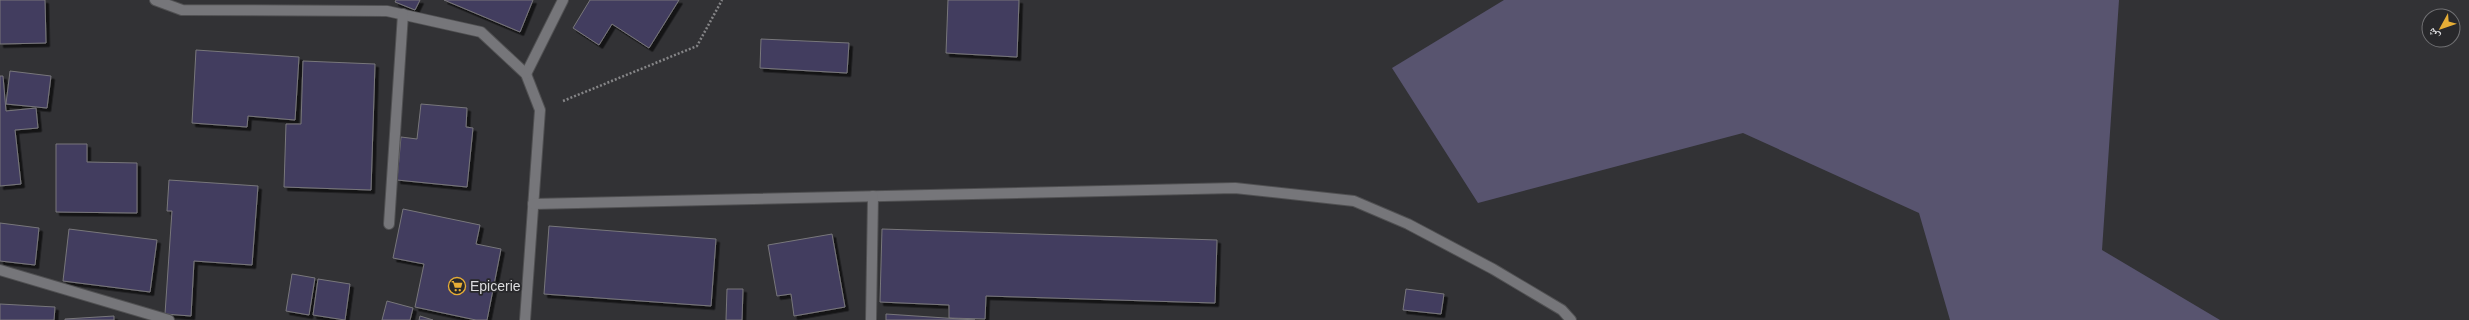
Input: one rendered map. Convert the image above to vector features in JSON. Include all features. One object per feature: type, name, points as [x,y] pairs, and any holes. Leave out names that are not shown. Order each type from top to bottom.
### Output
[{"type":"street","points":[[155,0],[182,10],[287,5],[386,11],[481,32],[526,74],[540,110],[525,320]]},
{"type":"street","points":[[526,74],[563,0]]},
{"type":"street","points":[[389,224],[403,14]]},
{"type":"street","points":[[533,204],[1235,188],[1354,201],[1408,224],[1493,269],[1562,310],[1571,320]]},
{"type":"street","points":[[871,320],[873,196]]},
{"type":"street","points":[[0,270],[169,320]]},
{"type":"path","points":[[540,110],[697,46],[722,0]]},
{"type":"shaded area","points":[[1504,0],[2119,0],[2102,250],[2220,320],[1950,320],[1919,213],[1743,133],[1478,203],[1392,68]]},
{"type":"building","points":[[0,0],[45,0],[46,43],[0,44]]},
{"type":"building","points":[[396,0],[420,0],[415,10],[395,2]]},
{"type":"building","points":[[444,0],[533,0],[520,32]]},
{"type":"building","points":[[590,0],[679,0],[649,48],[612,24],[599,45],[573,28]]},
{"type":"building","points":[[948,0],[1019,0],[1017,57],[946,53]]},
{"type":"building","points":[[761,39],[849,43],[847,73],[760,68]]},
{"type":"building","points":[[196,50],[299,57],[295,120],[248,116],[247,127],[192,123]]},
{"type":"building","points":[[303,61],[375,64],[371,190],[284,187],[286,124],[301,124]]},
{"type":"building","points":[[10,71],[51,76],[47,108],[6,104]]},
{"type":"building","points":[[0,76],[3,76],[6,111],[36,108],[38,128],[15,130],[21,184],[0,186]]},
{"type":"building","points":[[421,104],[467,108],[466,127],[473,128],[467,187],[397,180],[401,137],[417,139]]},
{"type":"building","points":[[56,144],[87,144],[87,162],[137,163],[137,213],[56,212]]},
{"type":"building","points":[[169,180],[258,186],[252,265],[194,261],[191,316],[165,314],[172,211],[167,211]]},
{"type":"building","name":"Epicerie","points":[[403,209],[480,225],[476,244],[501,249],[487,320],[476,320],[415,307],[424,264],[393,258]]},
{"type":"building","points":[[0,223],[39,228],[35,265],[0,261]]},
{"type":"building","points":[[549,226],[716,239],[711,306],[544,294]]},
{"type":"building","points":[[69,229],[157,240],[150,292],[63,281]]},
{"type":"building","points":[[882,229],[1217,240],[1215,303],[986,296],[985,319],[949,318],[949,305],[880,302]]},
{"type":"building","points":[[832,234],[845,307],[794,316],[791,294],[777,296],[768,245]]},
{"type":"building","points":[[292,274],[315,278],[309,315],[286,311]]},
{"type":"building","points":[[318,279],[350,284],[345,320],[313,315]]},
{"type":"building","points":[[727,289],[743,289],[742,320],[726,320]]},
{"type":"building","points":[[1406,289],[1444,294],[1441,314],[1403,310]]},
{"type":"building","points":[[387,301],[413,308],[410,320],[382,320]]},
{"type":"building","points":[[0,304],[55,307],[54,320],[0,320]]},
{"type":"building","points":[[886,314],[975,320],[886,320]]},
{"type":"building","points":[[114,316],[114,320],[65,320],[65,319]]},
{"type":"building","points":[[420,316],[433,320],[419,320]]},
{"type":"place","name":"Epicerie","points":[[457,286]]}]
